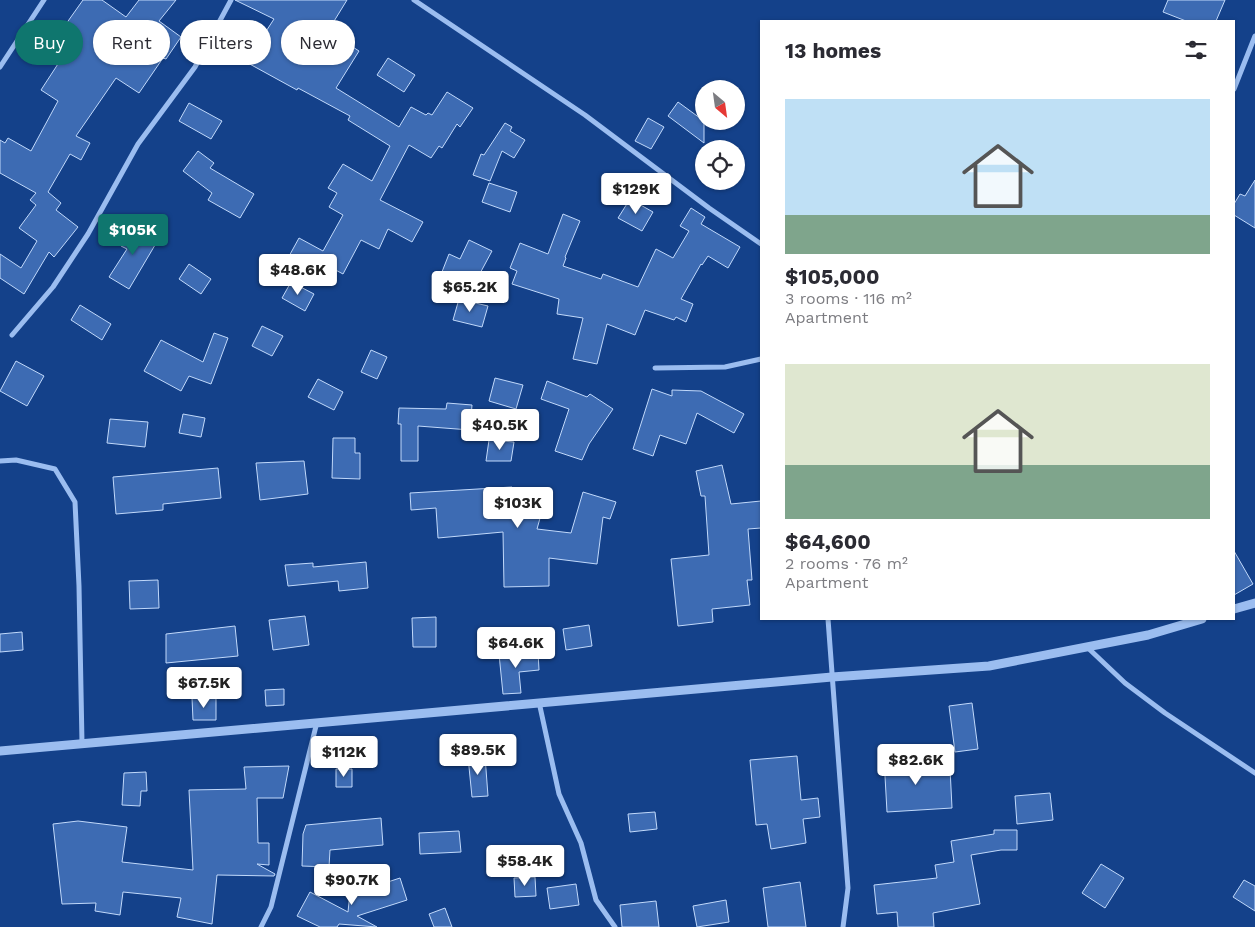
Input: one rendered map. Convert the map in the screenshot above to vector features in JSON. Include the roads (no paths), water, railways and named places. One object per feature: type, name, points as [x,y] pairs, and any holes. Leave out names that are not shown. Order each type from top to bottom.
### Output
[{"type":"street","points":[[0,67],[44,0]]},
{"type":"street","points":[[12,335],[58,279],[88,234],[138,144],[194,67],[230,0]]},
{"type":"street","points":[[414,0],[585,115],[709,208],[760,243]]},
{"type":"street","points":[[1235,86],[1255,36]]},
{"type":"street","points":[[655,368],[725,367],[760,359]]},
{"type":"street","points":[[0,461],[16,460],[55,469],[75,502],[79,586],[82,743]]},
{"type":"street","points":[[1235,609],[1255,603]]},
{"type":"street","points":[[828,620],[848,888],[843,927]]},
{"type":"street","points":[[0,750],[832,677],[989,666],[1148,634],[1198,620]]},
{"type":"street","points":[[1087,647],[1125,684],[1255,773]]},
{"type":"street","points":[[539,702],[558,794],[581,843],[596,900],[614,927]]},
{"type":"street","points":[[261,927],[271,907],[317,722]]}]
